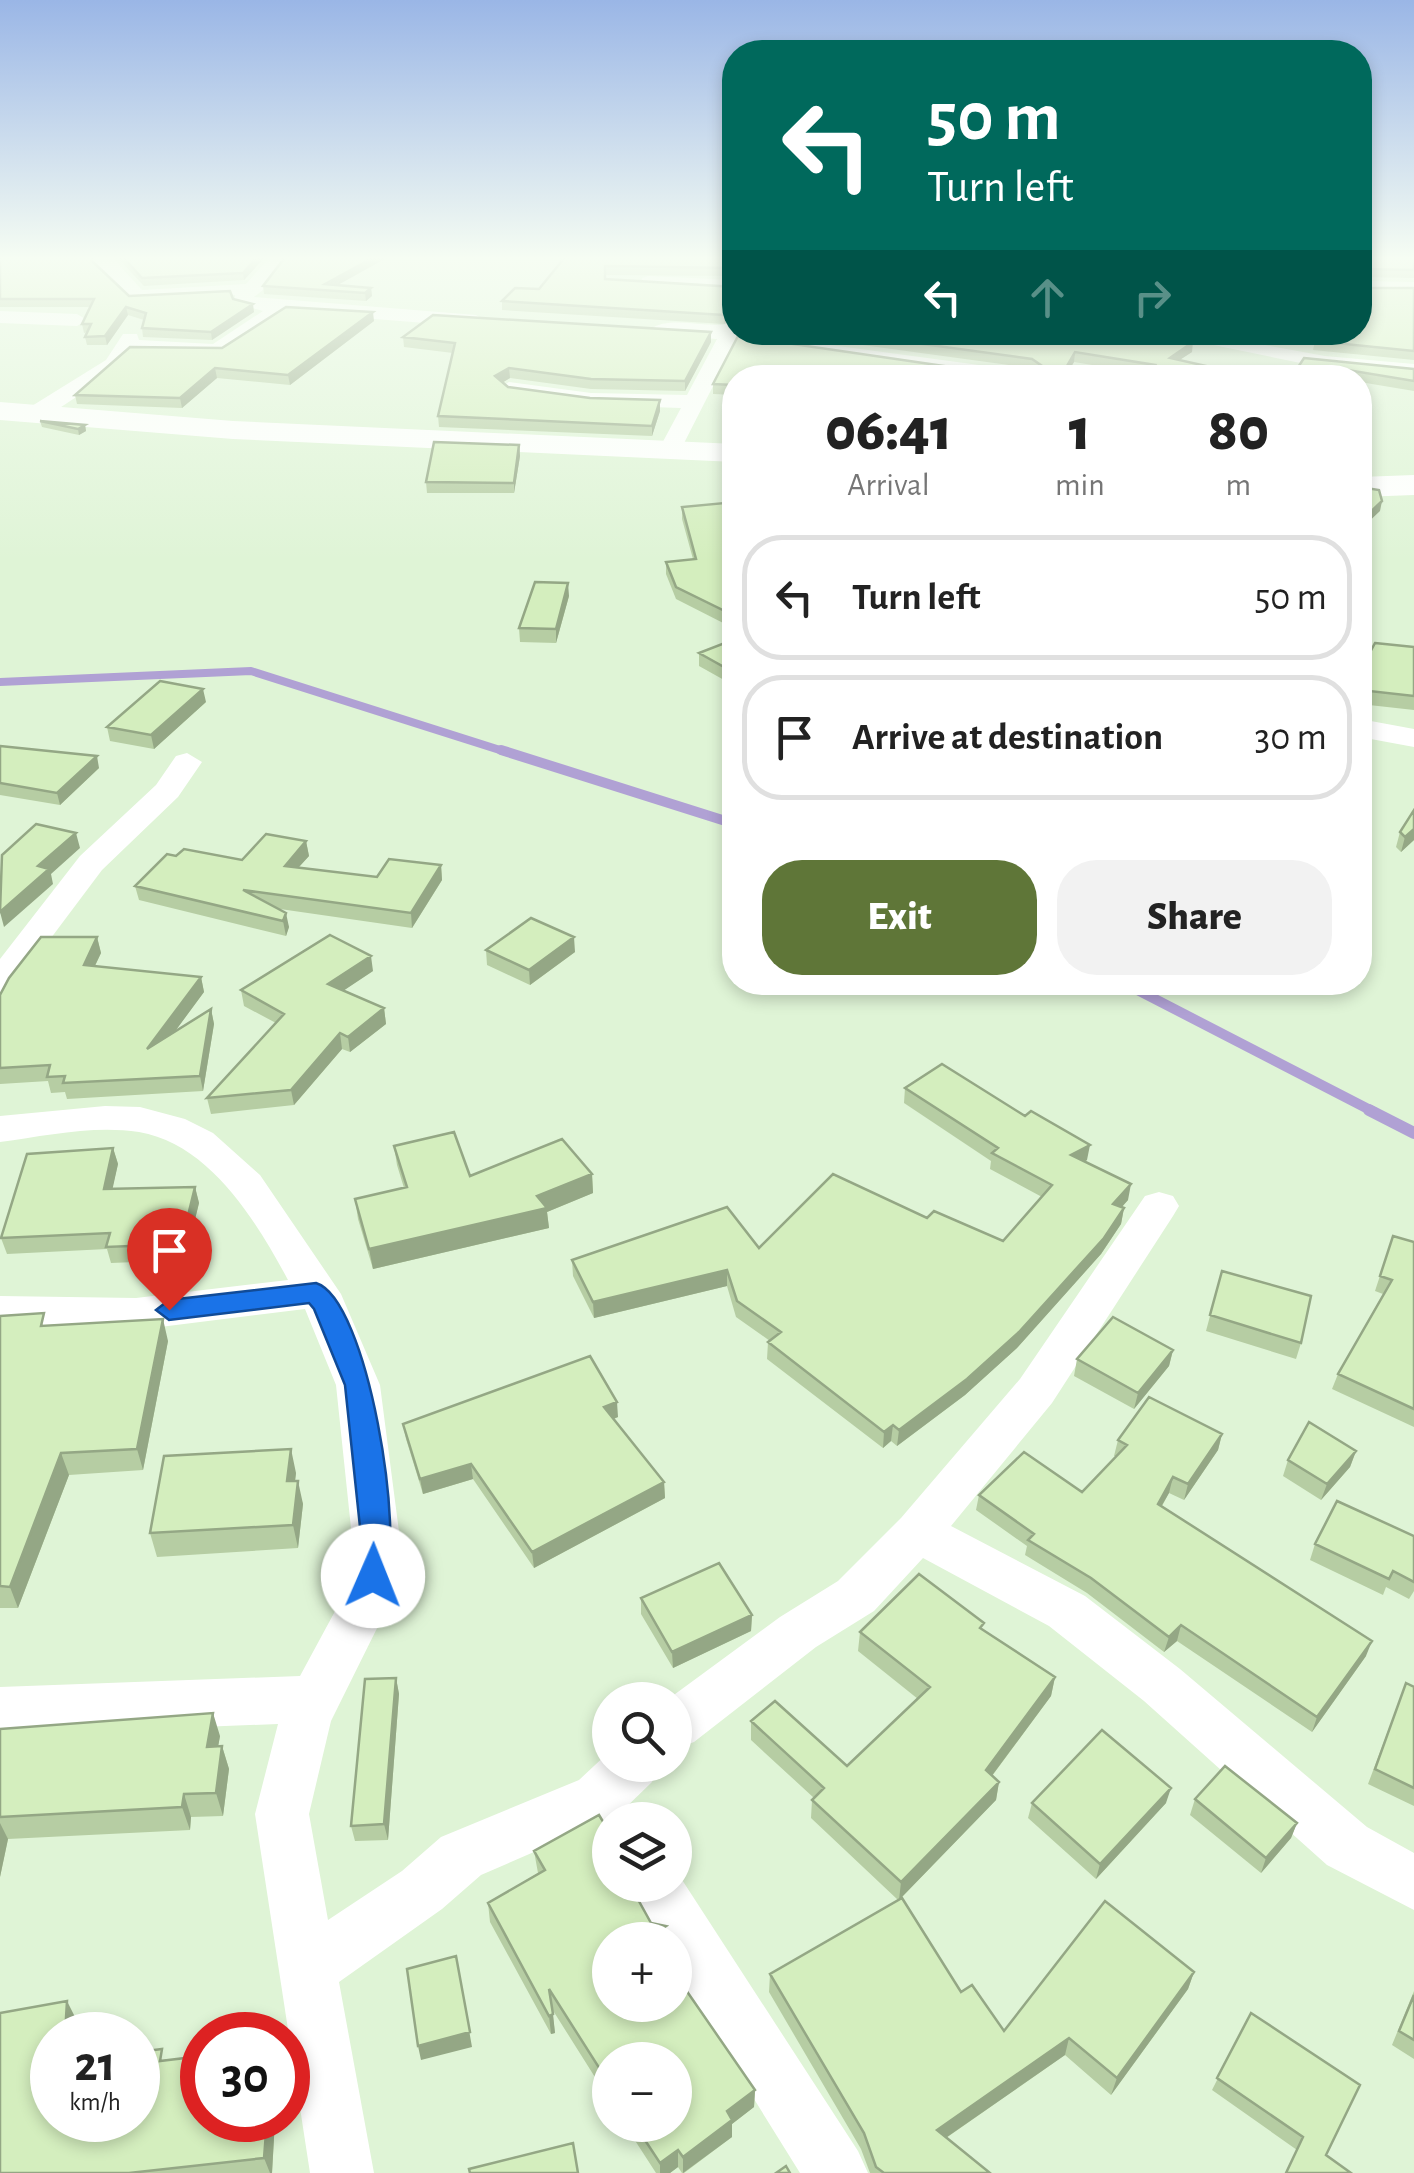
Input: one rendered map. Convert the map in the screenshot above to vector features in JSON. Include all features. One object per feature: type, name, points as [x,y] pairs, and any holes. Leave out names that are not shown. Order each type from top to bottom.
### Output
[{"type":"street","points":[[35,414],[118,357]]},
{"type":"street","points":[[670,449],[717,357]]},
{"type":"street","points":[[900,357],[948,365]]},
{"type":"street","points":[[1300,357],[1358,365]]},
{"type":"street","points":[[1372,366],[1414,370]]},
{"type":"street","points":[[509,388],[591,399],[694,402]]},
{"type":"street","points":[[0,411],[233,430],[722,452]]},
{"type":"street","points":[[1372,487],[1414,485]]},
{"type":"street","points":[[1372,730],[1414,738]]},
{"type":"street","points":[[0,983],[91,863],[167,791],[188,762]]},
{"type":"street","points":[[0,1129],[86,1120],[140,1120],[197,1137],[276,1220],[326,1306],[358,1385],[377,1546],[364,1604],[305,1719],[282,1814],[342,2173]]},
{"type":"street","points":[[692,1712],[783,1643],[856,1596],[918,1532],[1036,1391],[1159,1206]]},
{"type":"street","points":[[0,1312],[136,1314],[316,1292]]},
{"type":"street","points":[[918,1532],[1066,1611],[1162,1685],[1347,1846],[1414,1884]]},
{"type":"street","points":[[0,1711],[315,1698]]},
{"type":"street","points":[[306,1970],[422,1890],[461,1856],[495,1838],[614,1794]]},
{"type":"street","points":[[664,1902],[836,2173]]},
{"type":"shaded area","points":[[0,357],[1414,357],[1414,2173],[0,2173]]},
{"type":"building","points":[[118,357],[312,357],[288,375],[215,368],[180,398],[75,395]]},
{"type":"building","points":[[452,357],[698,357],[685,381],[591,379],[509,368],[495,376],[508,387],[590,398],[660,400],[652,426],[438,416]]},
{"type":"building","points":[[727,357],[885,357],[937,365],[723,365]]},
{"type":"building","points":[[1020,357],[1072,357],[1068,365],[1041,365]]},
{"type":"building","points":[[1108,357],[1171,357],[1202,365],[1155,365]]},
{"type":"building","points":[[1304,358],[1414,369],[1414,381],[1372,374],[1372,365],[1299,365]]},
{"type":"building","points":[[722,367],[722,384],[713,384]]},
{"type":"building","points":[[40,421],[85,425],[78,429]]},
{"type":"building","points":[[434,442],[519,445],[514,483],[426,482]]},
{"type":"building","points":[[1372,489],[1379,490],[1382,501],[1372,511]]},
{"type":"building","points":[[722,503],[722,610],[676,587],[666,562],[696,559],[682,507]]},
{"type":"building","points":[[535,582],[568,583],[556,629],[519,628]]},
{"type":"building","points":[[1375,643],[1414,647],[1414,696],[1372,691]]},
{"type":"building","points":[[722,644],[722,666],[699,653]]},
{"type":"building","points":[[160,681],[203,689],[151,735],[107,727]]},
{"type":"building","points":[[0,746],[97,756],[57,793],[0,783]]},
{"type":"building","points":[[1414,810],[1414,829],[1405,837],[1400,832]]},
{"type":"building","points":[[36,824],[76,833],[38,866],[49,869],[0,912],[2,855]]},
{"type":"building","points":[[266,834],[306,841],[285,866],[377,877],[389,859],[441,865],[411,913],[243,890],[286,913],[283,921],[135,886],[167,854],[176,856],[184,849],[242,860]]},
{"type":"building","points":[[531,918],[574,937],[529,970],[486,950]]},
{"type":"building","points":[[330,935],[371,956],[328,984],[384,1008],[348,1037],[340,1033],[291,1090],[207,1098],[284,1014],[241,990]]},
{"type":"building","points":[[41,937],[97,937],[84,965],[201,977],[147,1049],[211,1009],[200,1076],[63,1083],[65,1076],[47,1077],[50,1065],[0,1068],[0,995]]},
{"type":"building","points":[[942,1064],[1025,1116],[1031,1111],[1090,1145],[1071,1155],[1131,1184],[1113,1204],[1124,1208],[1104,1238],[1019,1332],[967,1379],[899,1430],[893,1425],[884,1432],[768,1342],[781,1332],[737,1301],[727,1270],[593,1302],[572,1260],[727,1207],[759,1248],[833,1174],[927,1218],[934,1211],[1003,1241],[1052,1185],[992,1153],[998,1148],[905,1088]]},
{"type":"building","points":[[454,1132],[470,1176],[562,1139],[592,1174],[537,1196],[547,1208],[369,1249],[355,1199],[407,1187],[394,1146]]},
{"type":"building","points":[[113,1148],[104,1189],[195,1187],[181,1244],[106,1247],[110,1233],[1,1238],[27,1154]]},
{"type":"building","points":[[1393,1236],[1414,1242],[1414,1409],[1338,1374],[1392,1280],[1380,1276]]},
{"type":"building","points":[[1222,1271],[1311,1296],[1301,1343],[1210,1315]]},
{"type":"building","points":[[44,1313],[41,1326],[163,1319],[137,1449],[61,1453],[10,1587],[0,1586],[0,1316]]},
{"type":"building","points":[[1113,1317],[1173,1350],[1138,1393],[1077,1359]]},
{"type":"building","points":[[590,1356],[617,1402],[604,1407],[664,1482],[532,1552],[471,1464],[420,1479],[403,1424]]},
{"type":"building","points":[[1149,1397],[1222,1434],[1188,1484],[1173,1477],[1158,1504],[1372,1641],[1317,1717],[1181,1625],[1169,1637],[1091,1578],[1028,1540],[1034,1534],[979,1495],[1024,1452],[1082,1492],[1127,1445],[1118,1440]]},
{"type":"building","points":[[1309,1422],[1356,1451],[1327,1484],[1288,1460]]},
{"type":"building","points":[[291,1449],[287,1481],[298,1481],[293,1525],[150,1533],[164,1456]]},
{"type":"building","points":[[1337,1501],[1414,1536],[1414,1582],[1393,1571],[1389,1579],[1315,1544]]},
{"type":"building","points":[[719,1563],[752,1615],[672,1652],[641,1598]]},
{"type":"building","points":[[919,1574],[984,1623],[980,1628],[1055,1677],[986,1770],[999,1782],[901,1882],[812,1800],[824,1788],[751,1721],[775,1701],[847,1766],[930,1687],[860,1632]]},
{"type":"building","points":[[396,1678],[384,1824],[351,1826],[365,1679]]},
{"type":"building","points":[[1406,1683],[1414,1687],[1414,1788],[1375,1769]]},
{"type":"building","points":[[213,1713],[207,1747],[222,1746],[216,1793],[184,1794],[182,1807],[0,1817],[0,1729]]},
{"type":"building","points":[[1102,1730],[1171,1788],[1100,1864],[1032,1803]]},
{"type":"building","points":[[1225,1766],[1297,1823],[1266,1858],[1195,1799]]},
{"type":"building","points":[[592,1819],[592,1902],[639,1902],[650,1922],[592,1922],[592,2022],[692,2022],[692,1999],[755,2090],[727,2111],[732,2120],[683,2157],[678,2150],[660,2163],[646,2142],[692,2142],[692,2042],[592,2042],[592,2057],[549,1989],[553,2014],[549,2016],[488,1903],[545,1870],[534,1851]]},
{"type":"building","points":[[902,1898],[961,1992],[972,1985],[1004,2031],[1105,1901],[1194,1972],[1117,2078],[1069,2038],[937,2130],[990,2173],[884,2173],[876,2167],[864,2133],[770,1974]]},
{"type":"building","points":[[456,1956],[470,2032],[418,2046],[407,1969]]},
{"type":"building","points":[[1414,1995],[1414,2040],[1399,2031]]},
{"type":"building","points":[[67,2001],[66,2012],[30,2012],[30,2142],[160,2142],[160,2061],[180,2059],[180,2142],[265,2142],[264,2158],[129,2173],[0,2173],[0,2013]]},
{"type":"building","points":[[1251,2013],[1360,2085],[1326,2155],[1351,2173],[1286,2173],[1303,2137],[1217,2078]]},
{"type":"building","points":[[573,2143],[578,2173],[470,2173],[469,2169]]},
{"type":"waterway","points":[[0,682],[251,671],[509,753]]},
{"type":"waterway","points":[[501,750],[722,820]]},
{"type":"waterway","points":[[1147,995],[1374,1112]]},
{"type":"waterway","points":[[1369,1110],[1414,1133]]},
{"type":"route","points":[[169,1310],[316,1292],[326,1306],[358,1385],[365,1471],[377,1546],[373,1576]]}]
